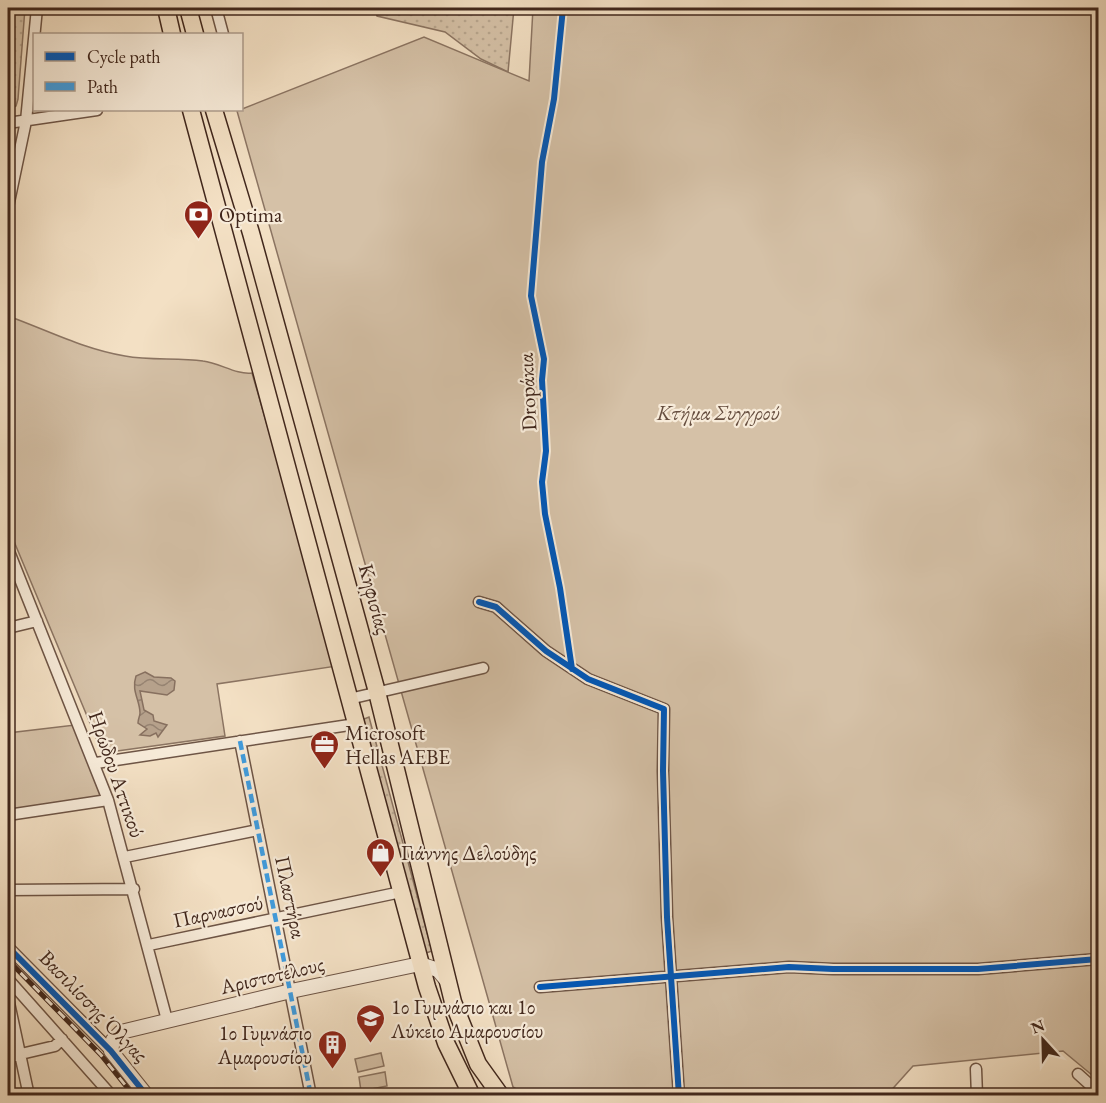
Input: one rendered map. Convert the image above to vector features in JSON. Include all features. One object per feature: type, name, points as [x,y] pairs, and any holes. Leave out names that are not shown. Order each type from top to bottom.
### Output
[{"type":"main road","points":[[165,8],[172,33]]},
{"type":"main road","points":[[188,8],[195,33]]},
{"type":"main road","points":[[191,111],[420,964],[439,1025],[472,1095]]},
{"type":"main road","name":"Κηφισίας","points":[[214,111],[251,233],[377,692],[448,982],[471,1050],[485,1077],[501,1095]]},
{"type":"street","points":[[35,33],[37,8]]},
{"type":"street","points":[[216,8],[223,33]]},
{"type":"street","points":[[8,207],[26,121],[33,49]]},
{"type":"street","points":[[8,123],[91,111]]},
{"type":"street","name":"Ηρώδου Αττικού","points":[[8,549],[96,763],[134,889],[167,1020]]},
{"type":"street","points":[[479,602],[495,607],[546,651],[588,679],[664,709],[663,771],[667,917],[679,1095]]},
{"type":"street","points":[[8,628],[37,621]]},
{"type":"street","points":[[349,699],[483,668]]},
{"type":"street","points":[[96,763],[356,724]]},
{"type":"street","name":"Πλαστήρα","points":[[240,741],[311,1095]]},
{"type":"street","points":[[8,815],[108,800]]},
{"type":"street","points":[[125,858],[258,830]]},
{"type":"street","points":[[8,890],[134,889]]},
{"type":"street","name":"Παρνασσού","points":[[148,945],[401,892]]},
{"type":"street","name":"Βασιλίσσης Όλγας","points":[[8,946],[111,1051],[147,1095]]},
{"type":"street","points":[[540,987],[789,967],[978,969],[1098,959]]},
{"type":"street","points":[[420,964],[438,970],[448,982]]},
{"type":"street","name":"Αριστοτέλους","points":[[111,1051],[113,1040],[121,1032],[291,991],[420,964]]},
{"type":"street","points":[[8,979],[112,1095]]},
{"type":"street","points":[[8,998],[29,1095]]},
{"type":"street","points":[[8,1057],[55,1046],[62,1039]]},
{"type":"street","points":[[976,1069],[977,1095]]},
{"type":"street","points":[[1078,1074],[1098,1092]]},
{"type":"green space","points":[[8,8],[25,8],[18,99],[16,106],[8,110]]},
{"type":"green space","points":[[375,8],[514,8],[508,72],[481,59],[445,32],[377,16]]},
{"type":"green space","name":"Κτήμα Συγγρού","points":[[533,8],[1098,8],[1098,1080],[1063,1051],[913,1066],[887,1095],[528,1096],[513,1087],[237,111],[243,111],[243,109],[424,37],[529,81]]},
{"type":"green space","points":[[8,316],[110,353],[155,359],[203,361],[240,372],[252,373],[337,666],[217,684],[225,736],[110,752],[100,747],[8,527]]},
{"type":"green space","points":[[369,717],[432,951],[426,953],[363,723],[364,719]]},
{"type":"green space","points":[[75,725],[104,798],[8,814],[8,733]]},
{"type":"green space","points":[[381,1053],[384,1066],[358,1072],[355,1059]]},
{"type":"green space","points":[[385,1072],[387,1086],[361,1091],[359,1077]]},
{"type":"water","points":[[145,672],[154,677],[171,678],[175,681],[174,690],[167,695],[140,691],[144,710],[153,715],[154,721],[167,725],[158,737],[156,733],[150,736],[140,735],[147,729],[138,723],[140,713],[135,681],[136,676]]},
{"type":"railway","points":[[8,960],[101,1055],[134,1096]]},
{"type":"marked path","points":[[240,741],[311,1096]]},
{"type":"cycle path","name":"Dropάκια","points":[[563,8],[554,99],[542,162],[531,296],[544,359],[542,380],[546,451],[542,482],[545,514],[560,588],[572,669]]},
{"type":"cycle path","points":[[479,602],[496,607],[546,651],[588,679],[664,709],[663,771],[667,917],[679,1096]]},
{"type":"cycle path","points":[[8,947],[111,1051],[147,1096]]},
{"type":"cycle path","points":[[540,987],[789,967],[978,969],[1098,959]]},
{"type":"place","name":"Optima","points":[[198,240]]},
{"type":"place","name":"Microsoft Hellas AEBE","points":[[324,770]]},
{"type":"place","name":"Γιάννης Δελούδης","points":[[380,878]]},
{"type":"place","name":"1ο Γυμνάσιο και 1ο Λύκειο Αμαρουσίου","points":[[370,1044]]},
{"type":"place","name":"1ο Γυμνάσιο Αμαρουσίου","points":[[333,1070]]}]
